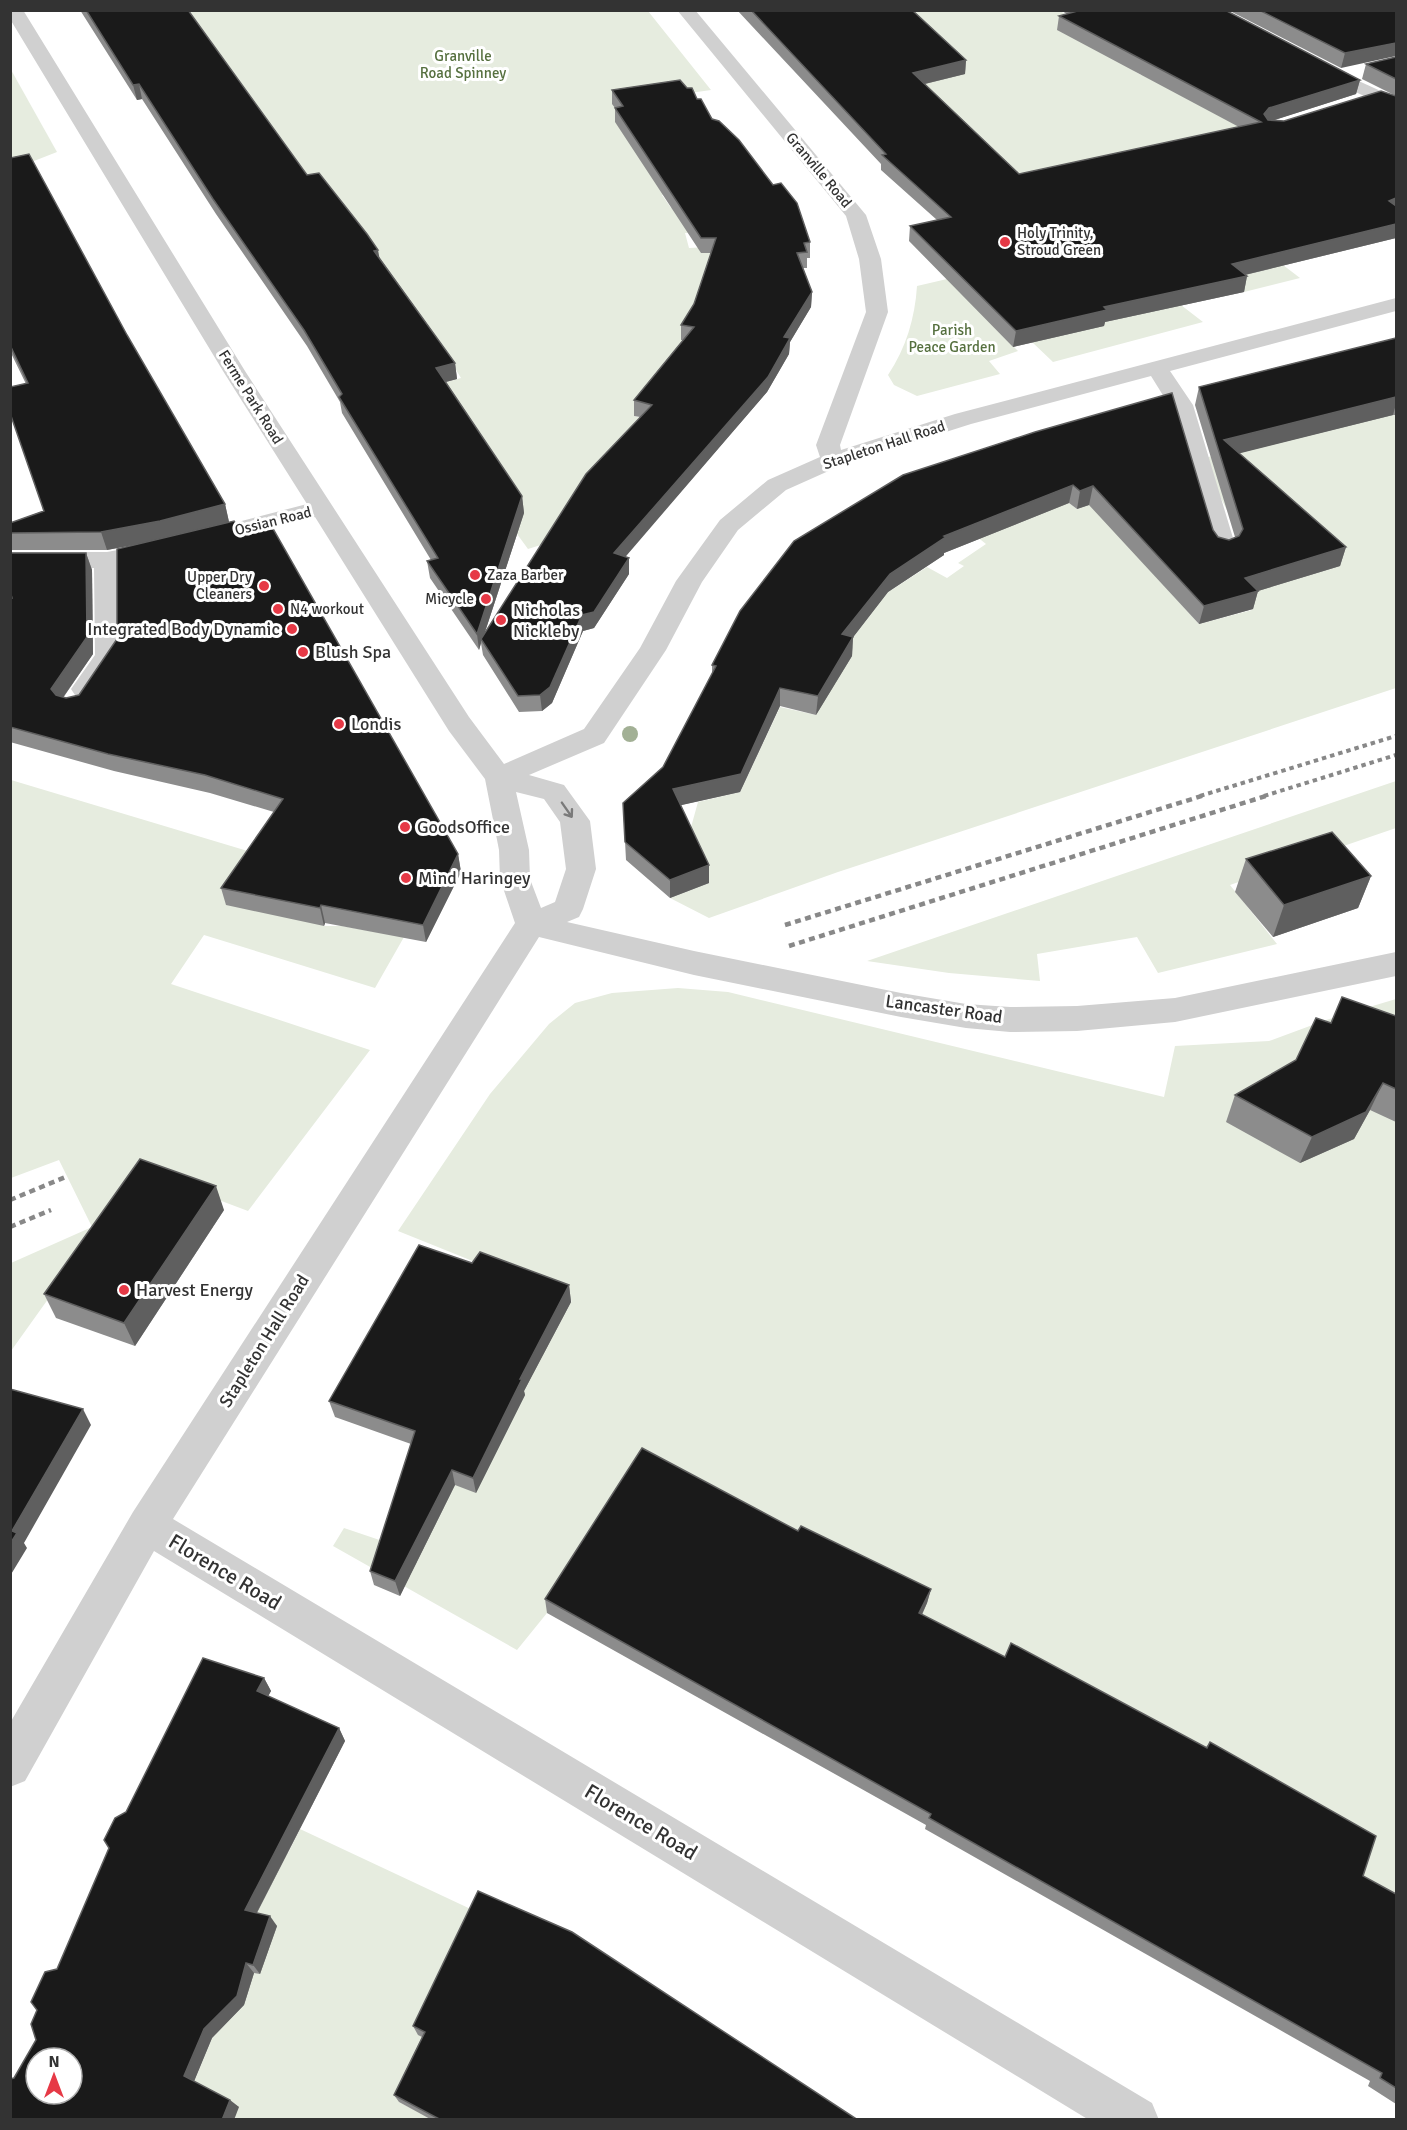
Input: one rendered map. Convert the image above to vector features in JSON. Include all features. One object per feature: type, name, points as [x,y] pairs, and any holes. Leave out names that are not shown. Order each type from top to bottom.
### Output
[{"type":"street","name":"Ferme Park Road","points":[[14,10],[322,508],[459,724],[499,777]]},
{"type":"street","name":"Granville Road","points":[[686,10],[856,215],[870,259],[877,312],[828,445],[833,460]]},
{"type":"street","points":[[1298,57],[1396,105]]},
{"type":"street","points":[[1337,77],[1367,70]]},
{"type":"street","points":[[1354,103],[1378,96]]},
{"type":"street","name":"Stapleton Hall Road","points":[[499,777],[594,736],[653,650],[689,581],[729,525],[777,485],[833,460],[963,419],[1396,304]]},
{"type":"street","points":[[1156,367],[1181,405],[1223,548]]},
{"type":"street","name":"Ossian Road","points":[[10,560],[107,560],[166,548],[322,508]]},
{"type":"street","points":[[73,705],[108,655],[107,560]]},
{"type":"street","points":[[499,777],[554,792],[575,821],[581,869],[568,909],[531,924],[515,879],[514,849],[499,777]]},
{"type":"street","name":"Stapleton Hall Road","points":[[10,1766],[147,1525],[531,924]]},
{"type":"street","name":"Lancaster Road","points":[[531,924],[612,945],[904,1005],[968,1016],[1031,1019],[1143,1014],[1208,1006],[1351,970],[1396,964]]},
{"type":"street","name":"Florence Road","points":[[147,1525],[1135,2120]]},
{"type":"green space","name":"Granville Road Spinney","points":[[158,10],[648,11],[711,90],[613,104],[621,116],[693,190],[662,195],[671,208],[696,204],[722,231],[685,233],[689,248],[730,246],[698,343],[634,416],[668,424],[550,542],[528,549],[509,523],[439,384],[461,378],[453,365],[276,198]]},
{"type":"green space","points":[[872,10],[1060,11],[1082,26],[1120,61],[1141,75],[1156,70],[1269,120],[1017,206],[846,13]]},
{"type":"green space","points":[[10,68],[57,152],[11,170],[10,170]]},
{"type":"green space","points":[[1239,231],[1300,278],[1244,292]]},
{"type":"green space","name":"Parish Peace Garden","points":[[1110,241],[1155,285],[1203,322],[1053,362],[1032,342],[995,328],[1018,351],[989,361],[1000,374],[917,396],[894,385],[888,375],[900,354],[908,332],[917,286]]},
{"type":"green space","points":[[1396,409],[1396,688],[838,872],[709,918],[670,898],[709,883],[688,838],[698,802],[740,792],[780,707],[816,715],[841,653],[877,606],[863,602],[893,589],[927,567],[947,578],[964,566],[958,563],[986,544],[966,528],[1069,503],[1077,509],[1090,504],[1199,624],[1252,610],[1237,530],[1206,469],[1204,458],[1335,429]]},
{"type":"green space","points":[[11,780],[261,855],[324,926],[342,926],[404,937],[375,988],[204,935],[171,984],[370,1050],[248,1211],[203,1194],[96,1232],[11,1351],[11,1263],[92,1227],[59,1160],[11,1178]]},
{"type":"green space","points":[[1396,781],[1396,828],[1230,885],[1277,944],[1158,973],[1137,937],[1037,954],[1040,981],[949,973],[867,961]]},
{"type":"green space","points":[[678,988],[728,992],[1164,1097],[1175,1046],[1269,1041],[1326,1020],[1396,999],[1396,1048],[1372,1108],[1396,1119],[1396,1911],[990,1692],[547,1613],[517,1650],[333,1546],[344,1528],[421,1554],[462,1373],[572,1301],[398,1231],[490,1094],[549,1024],[575,1003],[612,993]]},
{"type":"green space","points":[[300,1829],[477,1912],[418,2034],[429,2041],[399,2102],[432,2119],[234,2119],[193,2084],[212,2038],[244,2005],[216,1971],[277,1926],[243,1918],[263,1847],[288,1853]]},
{"type":"building","points":[[86,10],[188,10],[307,175],[319,173],[367,234],[378,250],[374,251],[455,363],[436,368],[522,496],[477,634],[427,561],[438,558],[339,397],[342,394],[304,330],[213,199],[139,84],[133,85]]},
{"type":"building","points":[[751,10],[912,10],[966,60],[913,73],[1019,174],[1261,122],[1059,16],[1081,10],[1225,10],[1360,80],[1269,108],[1264,114],[1268,120],[1284,121],[1381,91],[1396,96],[1396,198],[1389,201],[1396,206],[1396,224],[1232,264],[1247,276],[1104,307],[1107,310],[1016,331],[910,226],[951,217],[882,155],[886,154]]},
{"type":"building","points":[[1259,10],[1396,10],[1396,43],[1345,53]]},
{"type":"building","points":[[1396,57],[1396,79],[1366,64]]},
{"type":"building","points":[[680,80],[687,88],[692,88],[712,119],[719,121],[739,140],[773,185],[781,183],[797,203],[810,242],[804,243],[807,252],[797,253],[812,292],[784,337],[790,338],[768,377],[614,553],[629,558],[594,612],[582,615],[550,687],[540,695],[518,696],[481,639],[586,474],[652,405],[634,400],[694,327],[681,325],[694,304],[716,238],[701,238],[615,108],[623,106],[612,90]]},
{"type":"building","points":[[29,154],[127,335],[225,504],[160,521],[101,532],[10,533],[10,523],[44,511],[10,413],[10,387],[28,383],[10,345],[10,158]]},
{"type":"building","points":[[1396,338],[1396,397],[1224,440],[1346,547],[1245,578],[1258,591],[1204,606],[1093,486],[1080,491],[1073,485],[944,536],[946,537],[890,574],[842,634],[853,637],[818,696],[780,688],[741,774],[673,789],[709,865],[670,880],[625,842],[623,803],[663,767],[716,666],[712,665],[740,611],[794,541],[903,475],[1035,432],[1172,393],[1213,530],[1218,537],[1229,540],[1239,536],[1243,529],[1199,387]]},
{"type":"building","points":[[234,521],[243,535],[272,527],[458,854],[423,925],[321,905],[320,908],[221,888],[283,799],[205,775],[108,754],[10,727],[10,598],[12,598],[10,553],[86,553],[87,637],[51,689],[56,695],[66,698],[79,695],[117,639],[117,549]]},
{"type":"building","points":[[1332,832],[1371,876],[1284,905],[1246,859]]},
{"type":"building","points":[[1342,997],[1396,1016],[1396,1089],[1383,1083],[1366,1112],[1312,1137],[1235,1095],[1296,1060],[1316,1018],[1331,1023]]},
{"type":"building","points":[[140,1159],[216,1186],[124,1323],[44,1294]]},
{"type":"building","points":[[419,1245],[472,1263],[480,1252],[569,1285],[520,1379],[522,1379],[473,1478],[452,1470],[395,1581],[370,1571],[415,1431],[329,1401]]},
{"type":"building","points":[[10,1389],[83,1409],[12,1531],[17,1533],[10,1544]]},
{"type":"building","points":[[642,1448],[798,1531],[801,1526],[931,1589],[919,1613],[1005,1657],[1011,1643],[1207,1748],[1210,1742],[1376,1836],[1363,1876],[1396,1894],[1396,2088],[1380,2078],[1382,2073],[929,1818],[931,1814],[545,1599]]},
{"type":"building","points":[[203,1658],[264,1678],[257,1691],[339,1728],[245,1910],[270,1916],[253,1965],[246,1963],[237,1996],[204,2029],[184,2076],[230,2100],[222,2120],[10,2120],[10,2079],[14,2078],[24,2061],[24,2106],[84,2106],[84,2046],[33,2046],[36,2040],[31,2024],[37,2010],[31,2002],[45,1972],[57,1969],[109,1848],[104,1840],[115,1818],[126,1812]]},
{"type":"building","points":[[478,1891],[572,1932],[858,2120],[441,2120],[394,2095],[425,2032],[413,2026]]},
{"type":"railway","points":[[1200,796],[1396,736]]},
{"type":"railway","points":[[1264,796],[1396,755]]},
{"type":"railway","points":[[785,925],[1205,795]]},
{"type":"railway","points":[[789,946],[1269,795]]},
{"type":"railway","points":[[10,1200],[68,1176]]},
{"type":"railway","points":[[10,1227],[51,1210]]},
{"type":"place","name":"Holy Trinity, Stroud Green","points":[[1005,242]]},
{"type":"place","name":"Zaza Barber","points":[[475,575]]},
{"type":"place","name":"Upper Dry Cleaners","points":[[264,586]]},
{"type":"place","name":"Micycle","points":[[486,599]]},
{"type":"place","name":"N4 workout","points":[[278,609]]},
{"type":"place","name":"Nicholas Nickleby","points":[[501,620]]},
{"type":"place","name":"Integrated Body Dynamic","points":[[292,629]]},
{"type":"place","name":"Blush Spa","points":[[303,652]]},
{"type":"place","name":"Londis","points":[[339,724]]},
{"type":"place","name":"GoodsOffice","points":[[405,827]]},
{"type":"place","name":"Mind Haringey","points":[[406,878]]},
{"type":"place","name":"Harvest Energy","points":[[124,1290]]}]
